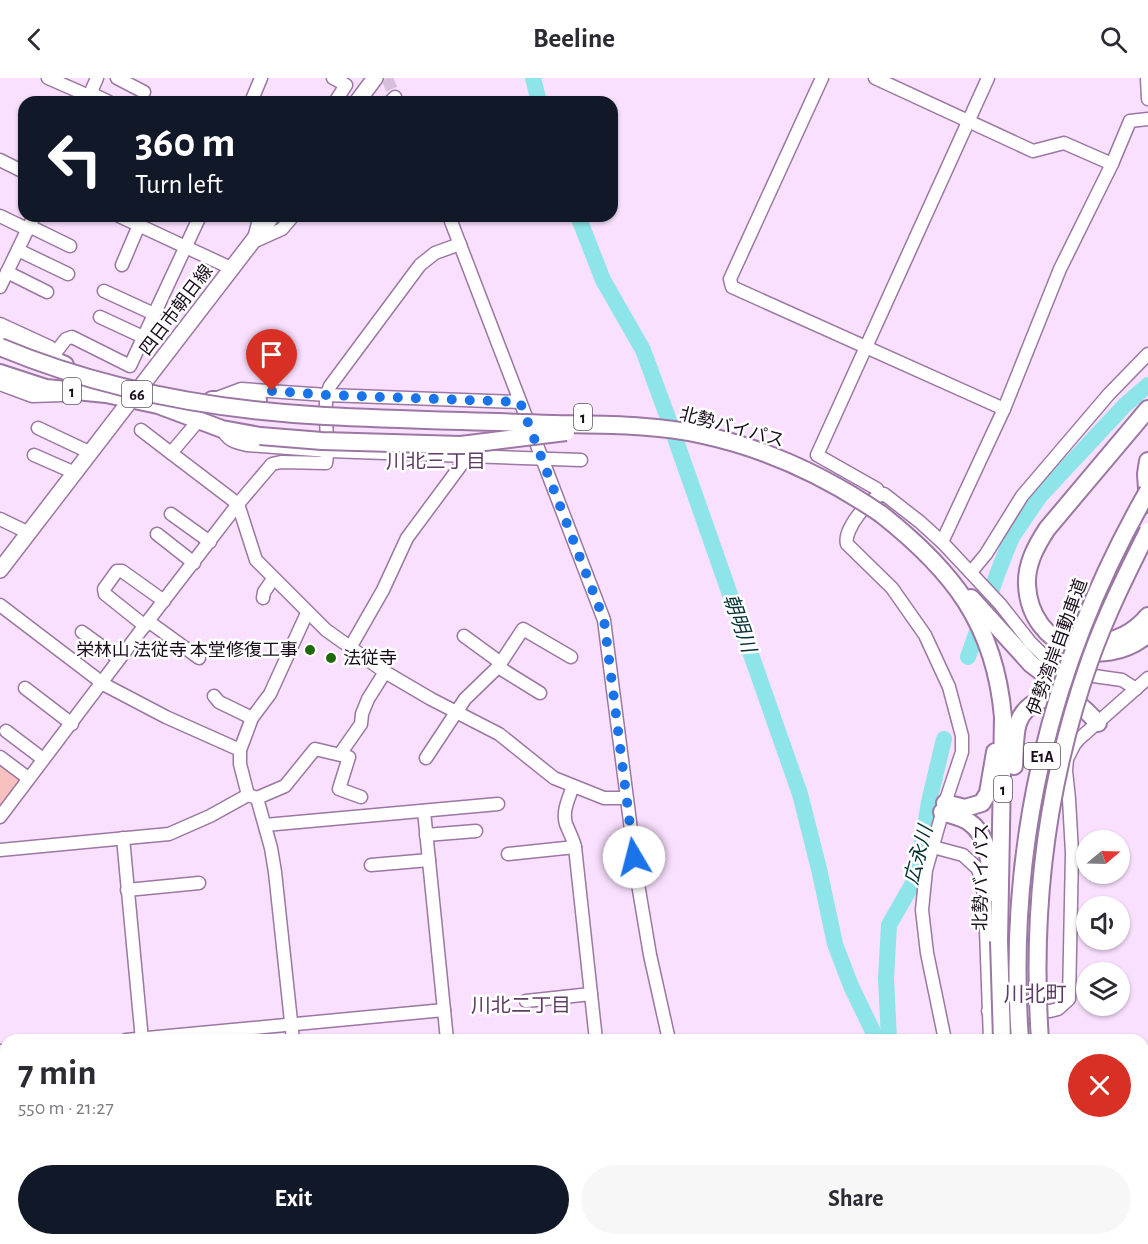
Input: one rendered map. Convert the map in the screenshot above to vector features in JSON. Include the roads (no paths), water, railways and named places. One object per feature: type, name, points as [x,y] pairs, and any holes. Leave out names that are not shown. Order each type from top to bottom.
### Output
[{"type":"highway","name":"1","points":[[0,336],[56,357],[93,377],[159,405],[222,429],[260,436],[322,441],[461,445],[585,430],[654,427]]},
{"type":"highway","name":"北勢バイパス","points":[[0,347],[68,372],[117,386],[170,399],[226,407],[324,416],[654,427],[704,435],[800,467],[843,489],[881,514],[914,542],[976,609]]},
{"type":"highway","name":"1","points":[[4,378],[82,392],[602,418],[654,424],[704,435]]},
{"type":"highway","points":[[1148,409],[1047,529],[1030,561],[1027,584],[1031,606],[1045,629],[1054,638],[1076,650],[1098,654],[1118,651],[1129,647],[1148,634]]},
{"type":"highway","points":[[1148,422],[1053,535],[1039,562],[1037,586],[1043,609],[1050,619],[1068,635],[1082,641],[1118,639],[1130,633],[1148,616]]},
{"type":"highway","points":[[1148,462],[1146,474],[1148,505]]},
{"type":"highway","name":"伊勢湾岸自動車道","points":[[1020,1034],[1017,957],[1021,881],[1029,822],[1042,755],[1062,685],[1088,612],[1108,567],[1148,491]]},
{"type":"highway","name":"伊勢湾岸自動車道","points":[[1040,1034],[1037,968],[1041,883],[1048,826],[1058,776],[1068,731],[1090,659],[1148,531]]},
{"type":"highway","name":"1","points":[[976,609],[996,624],[1030,664],[1073,696],[1098,723]]},
{"type":"highway","points":[[944,808],[972,807],[982,803],[988,793],[998,714],[994,677],[976,609]]},
{"type":"highway","name":"北勢バイパス","points":[[986,643],[998,676],[1003,717],[999,941],[1002,1034]]},
{"type":"highway","points":[[1000,910],[1006,875],[1016,735],[1020,718],[1036,702],[1053,697],[1071,700],[1098,723]]},
{"type":"highway","name":"1","points":[[944,808],[969,822],[981,834],[984,841],[999,941]]},
{"type":"main road","points":[[362,96],[375,78]]},
{"type":"main road","name":"四日市朝日線","points":[[0,570],[268,222]]},
{"type":"street","points":[[48,78],[87,96]]},
{"type":"street","points":[[89,96],[97,78]]},
{"type":"street","points":[[117,78],[144,92]]},
{"type":"street","points":[[254,96],[261,78]]},
{"type":"street","points":[[333,78],[346,85],[339,96]]},
{"type":"street","points":[[822,78],[730,279],[732,287],[1004,409]]},
{"type":"street","points":[[875,78],[1033,151],[1064,143],[1112,164]]},
{"type":"street","points":[[988,78],[817,455],[877,489],[880,494],[890,497],[942,542],[1000,604],[1030,642],[1054,664],[1083,675],[1122,680],[1136,689]]},
{"type":"street","points":[[1147,78],[1148,99]]},
{"type":"street","points":[[942,542],[1004,409],[1060,269],[1112,164],[1130,121],[1148,120]]},
{"type":"street","points":[[0,160],[18,169]]},
{"type":"street","points":[[0,216],[18,221]]},
{"type":"street","points":[[133,222],[233,268]]},
{"type":"street","points":[[0,324],[44,343],[56,357],[66,339],[72,337],[130,366],[197,222]]},
{"type":"street","points":[[253,242],[258,222]]},
{"type":"street","points":[[253,242],[282,229],[288,222]]},
{"type":"street","points":[[451,222],[582,557],[604,620],[626,798],[648,943],[668,1034]]},
{"type":"street","points":[[0,287],[30,224],[70,246]]},
{"type":"street","points":[[122,265],[140,225]]},
{"type":"street","points":[[0,818],[29,781],[28,778],[72,724],[238,504],[272,465],[281,462],[326,463],[328,451],[327,395],[330,386],[420,265],[435,253],[460,244]]},
{"type":"street","points":[[18,250],[68,274]]},
{"type":"street","points":[[7,272],[47,292]]},
{"type":"street","points":[[104,291],[154,314]]},
{"type":"street","points":[[100,317],[143,337]]},
{"type":"street","points":[[971,572],[986,554],[1022,496],[1109,394],[1148,354]]},
{"type":"street","points":[[215,400],[241,389],[327,395],[520,402]]},
{"type":"street","points":[[171,453],[199,420]]},
{"type":"street","points":[[38,428],[91,453]]},
{"type":"street","points":[[222,429],[226,437],[234,442],[247,445],[328,451],[580,460]]},
{"type":"street","points":[[147,432],[238,504],[256,560],[326,630],[385,672],[431,699],[500,734],[546,773],[563,783],[604,798],[626,798]]},
{"type":"street","points":[[34,454],[75,473]]},
{"type":"street","points":[[351,646],[383,590],[406,538],[467,457]]},
{"type":"street","points":[[880,494],[861,513],[847,534],[846,540],[851,549],[880,575],[903,602],[935,653],[956,706],[963,745],[926,870],[924,890],[924,930],[944,1034]]},
{"type":"street","points":[[171,514],[210,542]]},
{"type":"street","points":[[0,519],[29,533]]},
{"type":"street","points":[[157,534],[194,562]]},
{"type":"street","points":[[164,601],[122,571],[117,571],[104,589],[105,594],[199,658]]},
{"type":"street","points":[[263,598],[264,592],[273,579]]},
{"type":"street","points":[[0,605],[102,682],[135,702],[240,750]]},
{"type":"street","points":[[292,1034],[275,872],[265,825],[240,764],[240,750],[252,718],[270,694],[307,613]]},
{"type":"street","points":[[426,758],[465,699],[499,665],[523,629],[571,657]]},
{"type":"street","points":[[82,632],[119,659]]},
{"type":"street","points":[[464,636],[499,665],[540,693]]},
{"type":"street","points":[[340,754],[361,724],[364,707],[385,672]]},
{"type":"street","points":[[988,1011],[1050,1011],[1058,1009],[1069,999],[1072,853],[1067,759],[1074,745],[1148,678]]},
{"type":"street","points":[[26,688],[72,724]]},
{"type":"street","points":[[214,696],[219,702],[252,718]]},
{"type":"street","points":[[6,730],[43,759]]},
{"type":"street","points":[[0,850],[169,834],[253,797],[285,786],[315,748],[349,757],[339,789],[361,797]]},
{"type":"street","points":[[0,757],[28,778]]},
{"type":"street","points":[[573,786],[564,811],[565,822],[575,847],[595,1034]]},
{"type":"street","points":[[265,825],[498,804]]},
{"type":"street","points":[[424,811],[446,1034]]},
{"type":"street","points":[[426,835],[476,831]]},
{"type":"street","points":[[123,838],[142,1034]]},
{"type":"street","points":[[508,854],[575,847]]},
{"type":"street","points":[[933,847],[963,855],[970,860],[981,876],[985,902],[990,1034]]},
{"type":"street","points":[[371,865],[429,860]]},
{"type":"street","points":[[128,890],[199,883]]},
{"type":"street","points":[[526,1000],[591,994]]},
{"type":"street","points":[[192,1034],[444,1010]]},
{"type":"waterway","name":"朝明川","points":[[533,78],[538,96]]},
{"type":"waterway","name":"朝明川","points":[[580,222],[603,280],[643,350],[668,418],[800,794],[835,944],[851,986],[874,1034]]},
{"type":"waterway","points":[[968,657],[1012,537],[1040,496],[1125,405],[1148,385]]},
{"type":"waterway","name":"広永川","points":[[889,1034],[886,978],[889,925],[916,878],[929,802],[944,739]]},
{"type":"tunnel","points":[[387,78],[395,96]]},
{"type":"place","name":"栄林山 法従寺 本堂修復工事","points":[[310,650]]},
{"type":"place","name":"法従寺","points":[[331,658]]},
{"type":"district","name":"川北三丁目","points":[[436,461]]},
{"type":"district","name":"川北町","points":[[1035,994]]},
{"type":"district","name":"川北二丁目","points":[[521,1005]]}]
